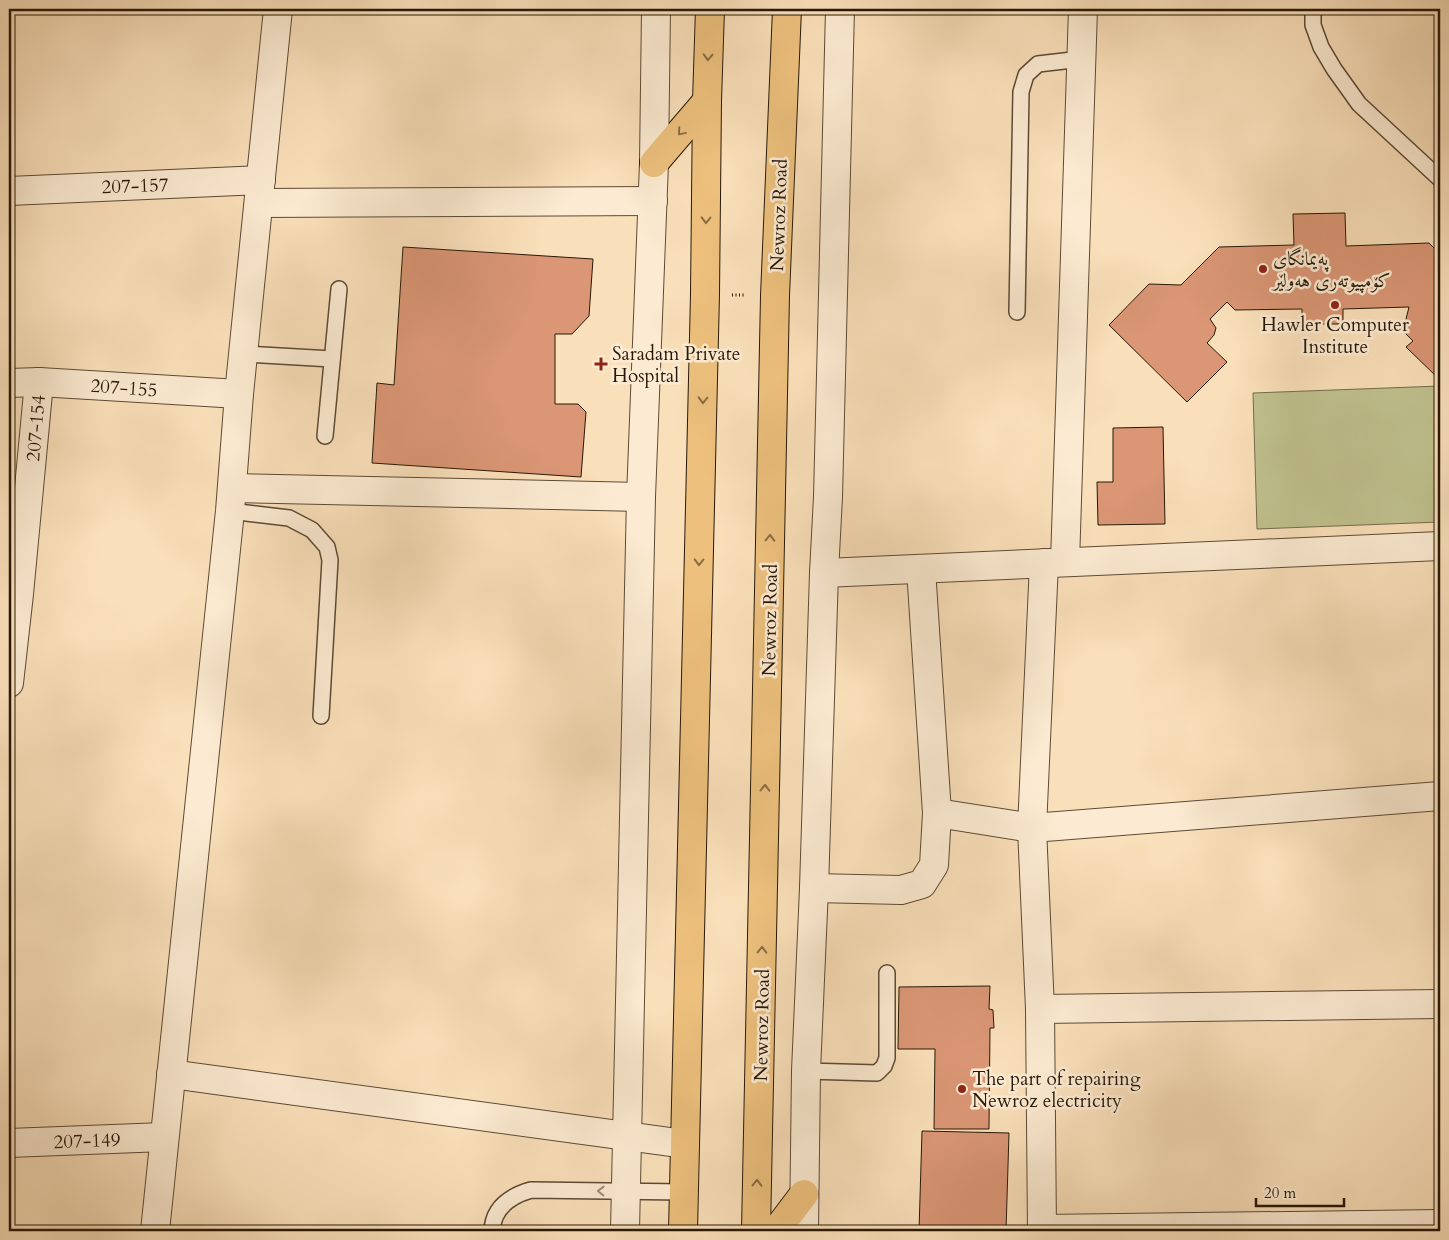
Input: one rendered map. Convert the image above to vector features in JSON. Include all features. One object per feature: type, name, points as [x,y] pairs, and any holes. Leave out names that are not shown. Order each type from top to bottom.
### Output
[{"type":"main road","points":[[683,1231],[710,9]]},
{"type":"main road","name":"Newroz Road","points":[[756,1231],[775,296],[786,9]]},
{"type":"main road","points":[[654,163],[707,100]]},
{"type":"main road","points":[[776,1231],[804,1194]]},
{"type":"street","points":[[155,1231],[232,499],[239,394],[278,9]]},
{"type":"street","points":[[625,1231],[641,496],[653,201],[656,9]]},
{"type":"street","points":[[804,1231],[806,1071],[828,468],[840,9]]},
{"type":"street","points":[[1083,9],[1055,562],[1032,828],[1040,1009],[1042,1230],[1440,1224]]},
{"type":"street","name":"207-157","points":[[9,191],[260,191],[653,201]]},
{"type":"street","name":"207-155","points":[[9,383],[39,382],[239,394]]},
{"type":"street","name":"207-154","points":[[9,683],[39,382]]},
{"type":"street","points":[[232,499],[641,496]]},
{"type":"street","points":[[824,573],[1440,546]]},
{"type":"street","points":[[814,888],[901,890],[922,884],[934,865],[936,813],[921,569]]},
{"type":"street","points":[[936,813],[1032,828],[1440,796]]},
{"type":"street","points":[[1040,1009],[1440,1004]]},
{"type":"street","points":[[171,1074],[685,1144]]},
{"type":"street","name":"207-149","points":[[9,1143],[164,1137]]},
{"type":"lane","points":[[1313,9],[1313,24],[1320,48],[1354,97],[1366,111],[1440,179]]},
{"type":"lane","points":[[1016,312],[1021,92],[1026,75],[1038,64],[1081,58]]},
{"type":"lane","points":[[325,436],[339,289]]},
{"type":"lane","points":[[244,354],[332,359]]},
{"type":"lane","points":[[232,499],[289,518],[312,530],[327,547],[330,560],[322,716]]},
{"type":"lane","points":[[806,1071],[877,1073],[884,1066],[888,1058],[887,973]]},
{"type":"lane","points":[[492,1231],[498,1211],[506,1200],[518,1193],[531,1190],[684,1192]]},
{"type":"path","points":[[705,294],[775,296]]},
{"type":"green space","points":[[1440,386],[1440,522],[1257,529],[1253,393]]},
{"type":"building","name":"Hawler Computer Institute","points":[[1345,213],[1346,246],[1429,243],[1440,254],[1440,380],[1406,347],[1413,341],[1406,334],[1405,323],[1409,307],[1343,309],[1343,324],[1302,324],[1302,309],[1235,310],[1227,302],[1210,319],[1216,328],[1214,335],[1207,343],[1227,362],[1187,402],[1109,325],[1149,284],[1181,285],[1219,247],[1294,245],[1293,214]]},
{"type":"building","name":"Saradam Private Hospital","points":[[403,247],[593,259],[589,316],[572,334],[555,334],[555,404],[578,404],[586,412],[581,477],[372,463],[377,383],[394,385]]},
{"type":"building","points":[[1163,427],[1165,524],[1098,525],[1097,482],[1113,482],[1113,428]]},
{"type":"building","name":"The part of repairing Newroz electricity","points":[[990,986],[989,1009],[993,1010],[994,1028],[990,1028],[989,1129],[934,1129],[935,1049],[898,1049],[899,987]]},
{"type":"building","points":[[922,1131],[1009,1133],[1006,1231],[919,1231]]},
{"type":"place","name":"پەیمانگای کۆمپیوتەری هەولێر","points":[[1263,269]]},
{"type":"place","name":"Hawler Computer Institute","points":[[1335,305]]},
{"type":"place","name":"Saradam Private Hospital","points":[[601,364]]},
{"type":"place","name":"The part of repairing Newroz electricity","points":[[962,1089]]}]
